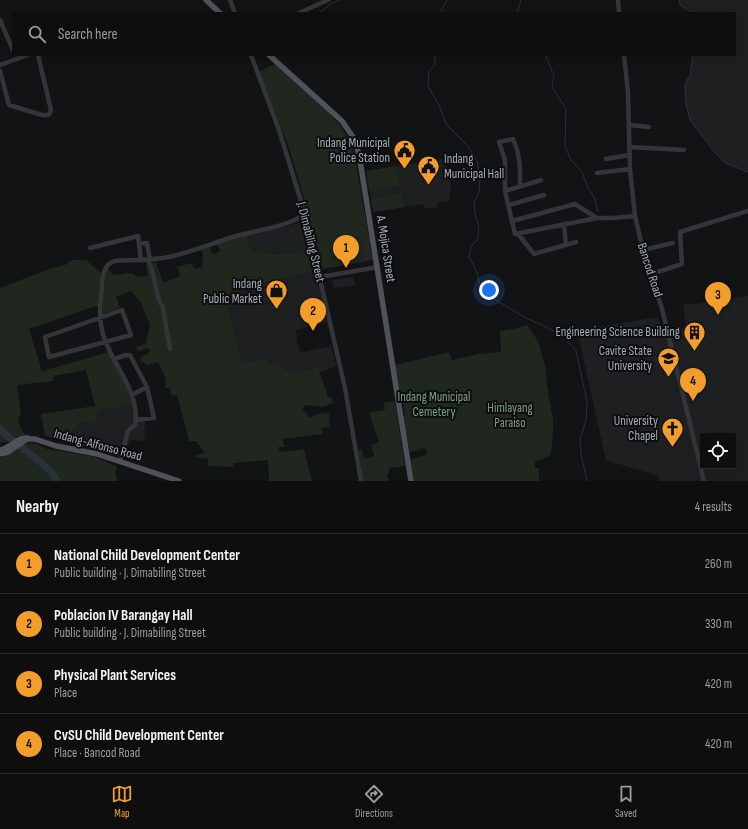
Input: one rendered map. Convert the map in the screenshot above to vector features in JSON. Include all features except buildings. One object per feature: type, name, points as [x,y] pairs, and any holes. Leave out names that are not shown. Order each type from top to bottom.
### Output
[{"type":"main road","points":[[206,0],[219,12]]},
{"type":"main road","name":"A. Mojica Street","points":[[270,56],[339,119],[353,137],[360,159],[411,481]]},
{"type":"main road","name":"Indang-Alfonso Road","points":[[0,454],[5,453],[22,440],[35,439],[64,448],[92,453],[120,461],[179,481]]},
{"type":"main road","name":"Indang-Alfonso Road","points":[[0,450],[9,449]]},
{"type":"street","points":[[230,0],[235,12]]},
{"type":"street","points":[[301,12],[328,0]]},
{"type":"street","points":[[618,0],[619,12]]},
{"type":"street","points":[[0,20],[12,48]]},
{"type":"street","points":[[0,71],[9,105],[48,115],[50,113],[50,108],[38,56]]},
{"type":"street","name":"J. Dimabiling Street","points":[[251,56],[279,130],[305,214],[348,399],[361,481]]},
{"type":"street","name":"Bancod Road","points":[[624,56],[628,93],[630,169],[635,216],[643,250],[662,309],[704,481]]},
{"type":"street","points":[[0,65],[16,57]]},
{"type":"street","points":[[629,125],[649,127]]},
{"type":"street","points":[[520,186],[520,156],[517,146],[513,139],[499,142],[505,163],[505,191],[515,234],[518,234],[534,254],[576,242]]},
{"type":"street","points":[[629,147],[684,150]]},
{"type":"street","points":[[606,159],[630,155]]},
{"type":"street","points":[[597,173],[630,169]]},
{"type":"street","points":[[505,191],[541,180]]},
{"type":"street","points":[[509,205],[544,195]]},
{"type":"street","points":[[512,220],[574,204],[597,218]]},
{"type":"street","points":[[651,274],[682,264],[680,232],[748,211]]},
{"type":"street","points":[[120,461],[128,432],[134,426],[136,420],[132,395],[105,341],[100,317],[102,278],[107,266],[113,261],[169,257],[247,233],[296,220],[305,214]]},
{"type":"street","points":[[518,234],[597,218],[635,216]]},
{"type":"street","points":[[564,224],[566,245]]},
{"type":"street","points":[[90,248],[138,236],[141,260]]},
{"type":"street","points":[[139,244],[147,243],[158,295],[163,308],[170,349]]},
{"type":"street","points":[[643,250],[674,243]]},
{"type":"street","points":[[320,277],[378,267]]},
{"type":"street","points":[[122,310],[132,335],[49,357],[45,336],[100,317],[122,310]]},
{"type":"street","points":[[114,359],[128,355],[131,356],[147,387],[154,418],[136,420]]},
{"type":"street","points":[[132,395],[147,387]]},
{"type":"shaded area","points":[[679,0],[748,0],[748,172],[725,163],[715,153],[690,120],[686,104],[685,84],[690,75],[693,56],[736,56],[736,12],[690,12],[680,5]]},
{"type":"shaded area","points":[[443,159],[450,176],[451,185],[449,201],[437,203],[437,207],[424,209],[423,204],[373,212],[366,171]]},
{"type":"shaded area","points":[[305,222],[311,249],[287,255],[284,253],[278,254],[251,250],[247,235]]},
{"type":"shaded area","name":"Indang Public Market","points":[[316,271],[327,322],[296,330],[296,338],[300,353],[331,346],[336,366],[320,373],[318,367],[294,373],[273,364],[266,364],[266,359],[243,364],[235,338],[227,300],[232,296],[231,291]]},
{"type":"shaded area","points":[[353,277],[355,285],[334,288],[332,280]]},
{"type":"shaded area","name":"Cavite State University","points":[[748,296],[748,481],[660,481],[658,476],[606,460],[577,330],[658,317],[663,333],[686,327],[683,305]]},
{"type":"shaded area","points":[[133,404],[135,421],[145,420],[145,441],[132,440],[129,442],[123,458],[66,442],[77,424],[87,421],[96,415],[98,411],[102,409],[118,408],[118,405]]},
{"type":"green space","points":[[275,64],[286,72],[329,113],[341,126],[349,140],[355,158],[373,260],[322,269],[305,202],[285,137],[258,72]]},
{"type":"green space","points":[[396,166],[400,185],[369,190],[366,171]]},
{"type":"green space","points":[[402,193],[405,207],[373,212],[371,199]]},
{"type":"green space","points":[[247,235],[251,250],[277,254],[284,253],[287,255],[311,249],[316,271],[231,291],[232,296],[227,300],[235,338],[243,363],[266,359],[267,364],[273,364],[294,373],[318,367],[328,397],[332,397],[333,403],[323,407],[307,405],[302,408],[310,418],[317,414],[329,413],[330,427],[322,428],[323,434],[282,439],[285,447],[278,447],[280,452],[304,449],[312,481],[269,481],[268,460],[233,463],[233,467],[208,466],[208,459],[194,457],[205,453],[196,441],[189,441],[177,395],[172,396],[170,388],[165,388],[165,376],[158,362],[147,365],[141,361],[140,358],[151,351],[148,348],[138,351],[136,347],[146,344],[150,325],[140,301],[131,291],[116,297],[120,308],[102,314],[104,275],[107,269],[114,275],[132,273],[138,277],[148,275],[146,266],[148,265],[151,271],[158,300],[162,307],[164,322],[167,322],[163,301],[159,296],[152,266],[153,262],[156,262],[162,280],[165,282],[180,276],[177,267],[191,263],[195,269],[202,267],[202,259],[204,259],[201,249],[210,246],[212,253],[215,254],[220,251],[217,244]]},
{"type":"green space","points":[[72,260],[86,260],[101,273],[99,305],[29,329],[42,371],[109,352],[127,388],[133,404],[118,405],[118,408],[102,409],[98,411],[94,424],[87,421],[77,424],[66,442],[45,435],[41,414],[95,406],[86,370],[53,376],[54,381],[17,385],[21,413],[18,421],[26,436],[13,441],[11,440],[9,442],[0,442],[0,288],[52,268],[65,265]]},
{"type":"green space","points":[[527,325],[538,341],[546,369],[553,420],[551,455],[535,462],[535,468],[539,468],[539,481],[414,481],[411,460],[427,454],[425,448],[410,452],[403,416],[405,415],[395,365],[449,352],[452,360],[478,354],[501,352],[500,331]]},
{"type":"green space","points":[[395,401],[405,466],[389,468],[387,475],[389,481],[363,481],[358,450],[362,449],[364,459],[374,456],[371,445],[379,442],[369,413],[385,410],[383,403]]},
{"type":"green space","points":[[26,443],[37,444],[47,449],[95,457],[117,467],[115,474],[118,481],[0,481],[0,458],[12,453]]},
{"type":"waterway","points":[[320,12],[332,3],[340,0]]},
{"type":"waterway","points":[[441,12],[447,0]]},
{"type":"waterway","points":[[517,12],[521,0]]},
{"type":"waterway","points":[[679,0],[680,5],[690,12]]},
{"type":"waterway","points":[[435,56],[435,64],[429,72],[428,86],[439,105],[446,124],[468,146],[477,161],[480,177],[479,192],[474,202],[479,228],[478,238],[471,248],[469,257],[476,270],[482,292],[526,318],[565,338],[576,351],[587,401],[586,420],[580,440],[581,454],[587,481]]},
{"type":"waterway","points":[[546,56],[554,76],[552,87],[566,109],[565,146],[571,160],[582,172],[587,186],[594,197],[598,211]]},
{"type":"waterway","points":[[693,56],[690,75],[685,84],[686,104],[690,120],[715,153],[725,163],[748,172]]},
{"type":"waterway","points":[[0,429],[45,466],[58,481]]},
{"type":"place","name":"Indang Municipal Police Station","points":[[405,170]]},
{"type":"place","name":"Indang Municipal Hall","points":[[429,186]]},
{"type":"place","name":"National Child Development Center","points":[[346,268]]},
{"type":"place","name":"Indang Public Market","points":[[277,310]]},
{"type":"place","name":"Physical Plant Services","points":[[718,315]]},
{"type":"place","name":"Poblacion IV Barangay Hall","points":[[313,331]]},
{"type":"place","name":"Engineering Science Building","points":[[695,352]]},
{"type":"place","name":"Cavite State University","points":[[668,378]]},
{"type":"place","name":"CvSU Child Development Center","points":[[693,401]]},
{"type":"place","name":"University Chapel","points":[[673,448]]},
{"type":"park label","name":"Indang Municipal Cemetery","points":[[434,404]]},
{"type":"park label","name":"Himlayang Paraiso","points":[[510,416]]}]
